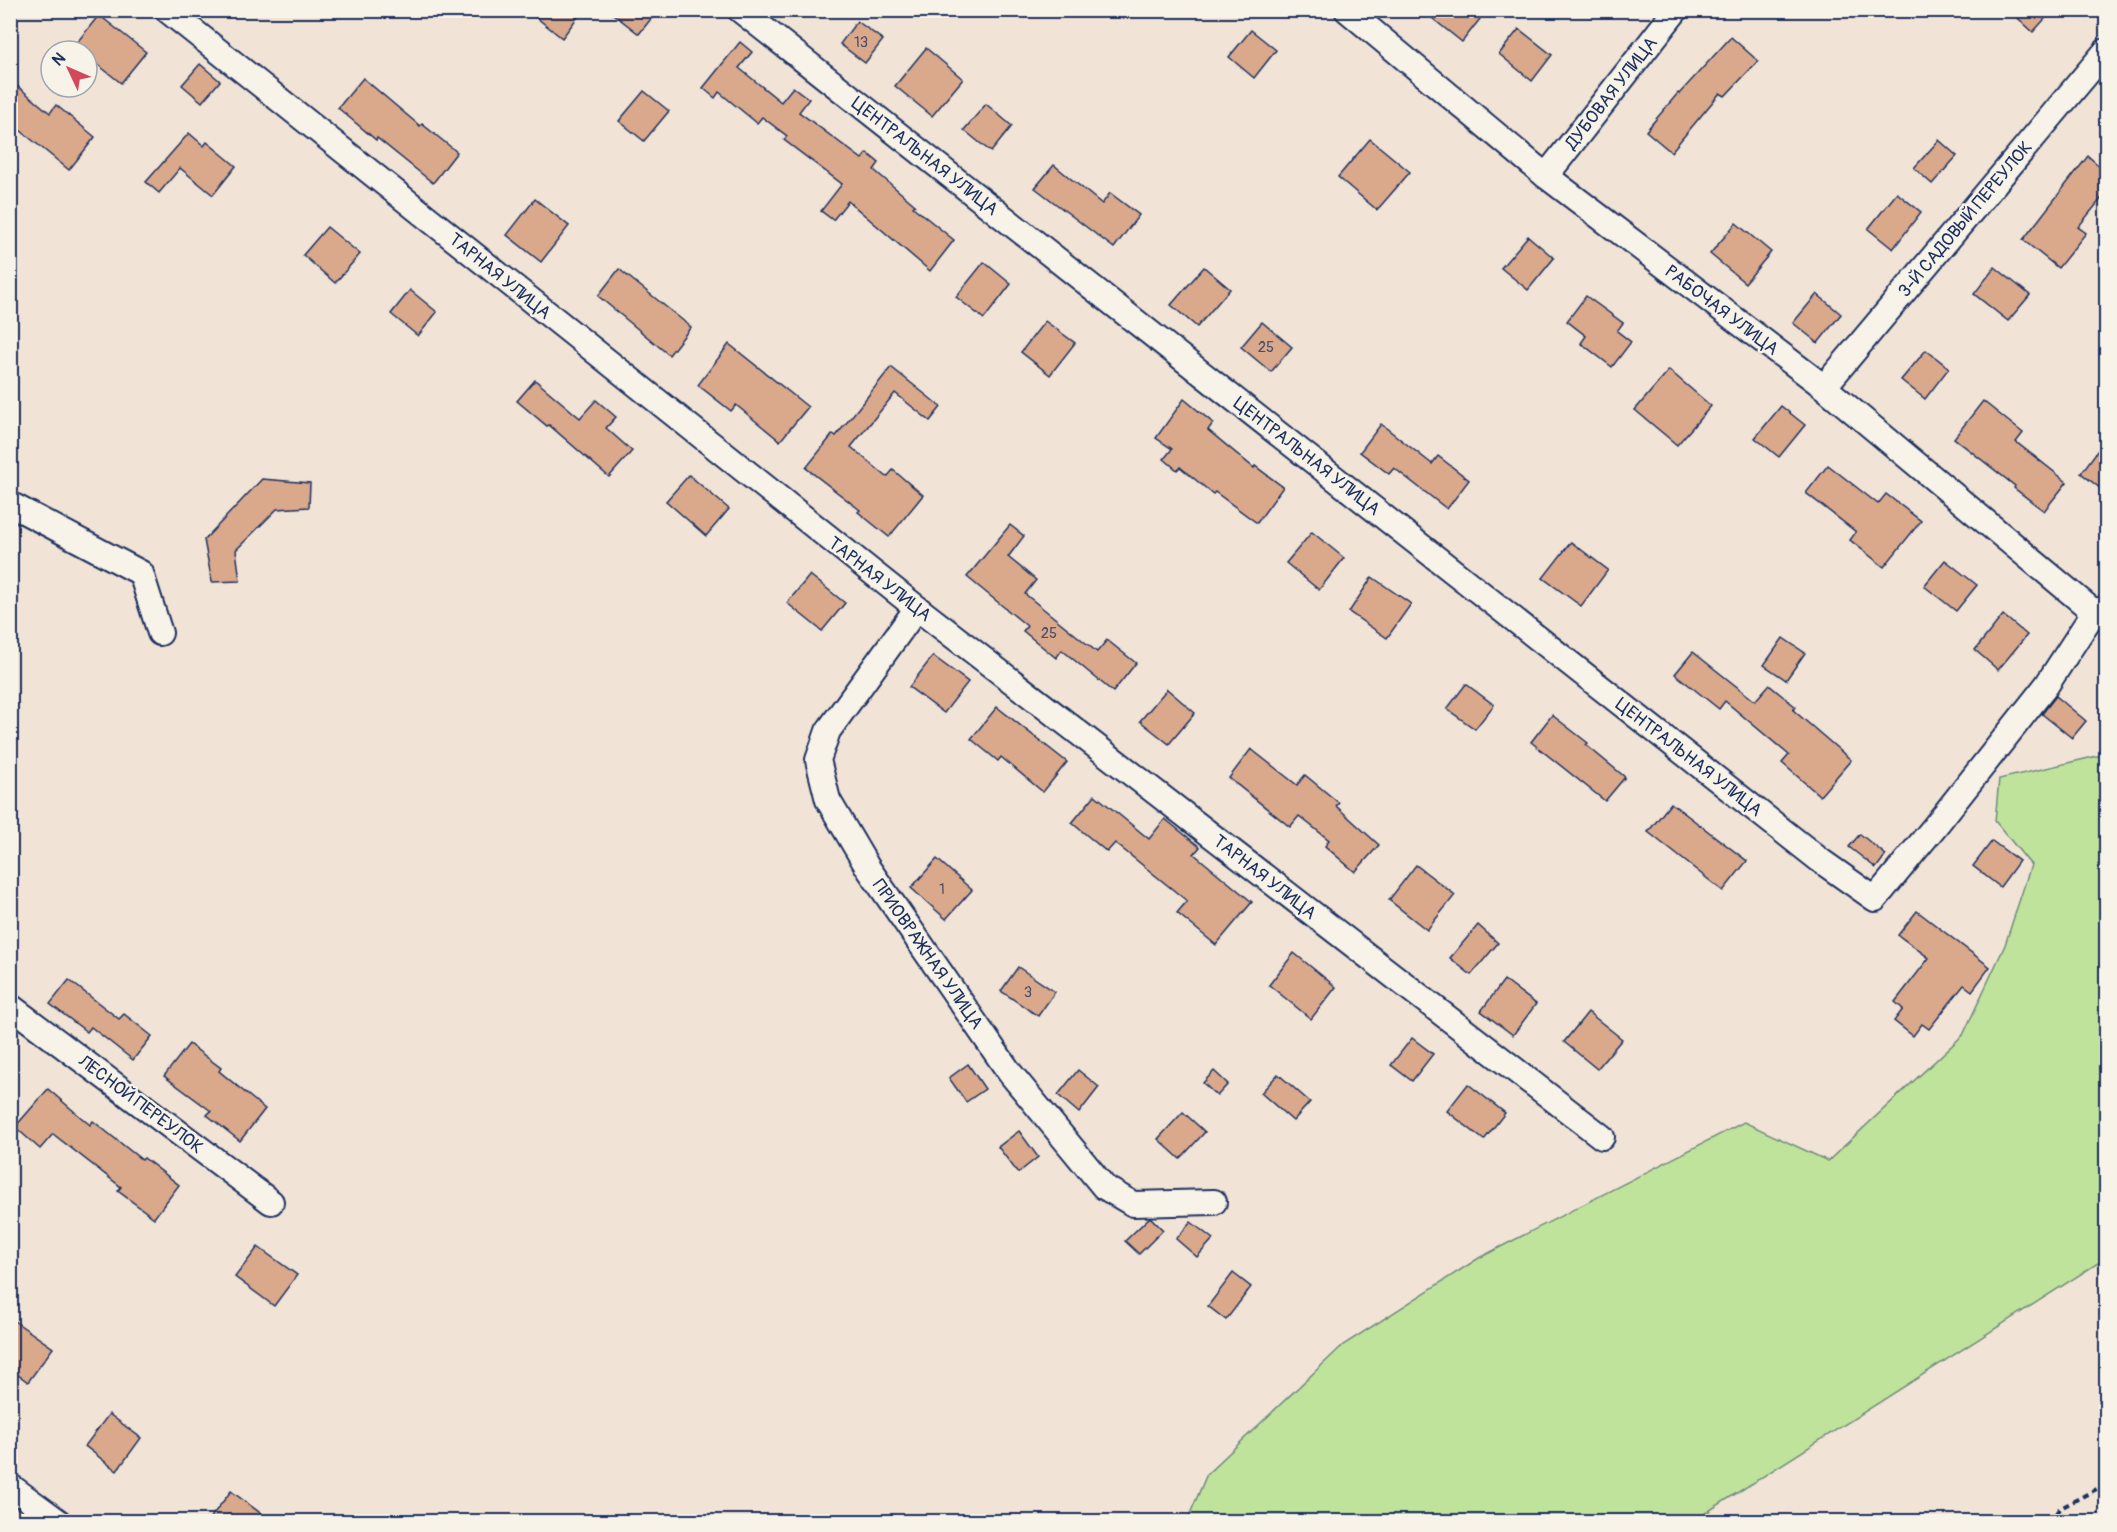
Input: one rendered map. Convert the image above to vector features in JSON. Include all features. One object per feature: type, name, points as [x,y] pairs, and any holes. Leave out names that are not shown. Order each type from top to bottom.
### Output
[{"type":"street","name":"ТАРНАЯ УЛИЦА","points":[[167,10],[916,608],[1602,1137]]},
{"type":"street","name":"ЦЕНТРАЛЬНАЯ УЛИЦА","points":[[740,10],[1802,846],[1875,899],[2046,686],[2100,610]]},
{"type":"street","name":"РАБОЧАЯ УЛИЦА","points":[[1347,10],[1546,176],[1824,387],[2100,610]]},
{"type":"street","name":"ДУБОВАЯ УЛИЦА","points":[[1546,176],[1676,10]]},
{"type":"street","name":"3-Й САДОВЫЙ ПЕРЕУЛОК","points":[[1824,387],[2106,51]]},
{"type":"street","points":[[10,504],[141,573],[160,633]]},
{"type":"street","name":"ПРИОВРАЖНАЯ УЛИЦА","points":[[916,608],[828,730],[818,760],[828,800],[868,868],[1010,1073],[1104,1187],[1133,1204],[1214,1202]]},
{"type":"street","name":"ЛЕСНОЙ ПЕРЕУЛОК","points":[[10,1006],[271,1202]]},
{"type":"street","points":[[10,1486],[59,1521]]},
{"type":"path","points":[[2050,1521],[2060,1509],[2106,1484]]},
{"type":"green space","points":[[2106,754],[2106,1258],[1693,1521],[1187,1521],[1207,1474],[1343,1345],[1479,1258],[1744,1122],[1828,1161],[1963,1035],[2005,945],[2031,865],[1995,821],[1999,779]]},
{"type":"building","points":[[527,10],[583,10],[562,38]]},
{"type":"building","points":[[608,10],[658,10],[639,34]]},
{"type":"building","points":[[1422,10],[1487,10],[1462,42]]},
{"type":"building","points":[[2009,10],[2053,10],[2033,32]]},
{"type":"building","points":[[99,15],[146,52],[121,83],[99,66],[99,39],[80,39]]},
{"type":"building","points":[[857,21],[883,40],[865,63],[840,44]]},
{"type":"building","points":[[1519,29],[1552,55],[1532,81],[1499,54]]},
{"type":"building","points":[[1251,30],[1276,50],[1254,78],[1229,57]]},
{"type":"building","points":[[1731,37],[1758,61],[1725,96],[1720,93],[1671,152],[1646,131]]},
{"type":"building","points":[[740,42],[752,52],[739,68],[781,102],[793,87],[809,99],[799,112],[862,159],[867,153],[879,163],[874,170],[915,205],[913,207],[954,240],[930,271],[848,201],[833,220],[821,211],[842,184],[784,140],[787,136],[762,117],[757,123],[719,92],[715,98],[703,88]]},
{"type":"building","points":[[926,48],[963,79],[932,116],[895,86]]},
{"type":"building","points":[[200,64],[220,81],[202,102],[182,85]]},
{"type":"building","points":[[363,78],[420,126],[422,124],[457,152],[433,183],[338,108]]},
{"type":"building","points":[[10,80],[50,113],[56,105],[95,137],[69,170],[10,122]]},
{"type":"building","points":[[644,91],[669,111],[644,141],[619,121]]},
{"type":"building","points":[[986,104],[1012,126],[991,152],[964,130]]},
{"type":"building","points":[[189,133],[204,146],[207,142],[236,166],[213,195],[180,168],[159,193],[146,182]]},
{"type":"building","points":[[1370,139],[1410,172],[1377,210],[1338,177]]},
{"type":"building","points":[[1939,140],[1957,156],[1932,184],[1914,168]]},
{"type":"building","points":[[2088,156],[2106,172],[2106,193],[2078,227],[2086,233],[2058,268],[2023,240]]},
{"type":"building","points":[[1054,165],[1102,204],[1110,193],[1139,215],[1114,248],[1035,188]]},
{"type":"building","points":[[1897,193],[1921,212],[1893,249],[1868,229]]},
{"type":"building","points":[[535,199],[569,226],[541,262],[507,235]]},
{"type":"building","points":[[1736,223],[1771,252],[1745,283],[1710,254]]},
{"type":"building","points":[[327,227],[360,254],[335,283],[303,255]]},
{"type":"building","points":[[1528,236],[1554,258],[1528,290],[1501,268]]},
{"type":"building","points":[[984,262],[1011,284],[984,319],[956,297]]},
{"type":"building","points":[[1204,267],[1230,289],[1197,327],[1171,305]]},
{"type":"building","points":[[1995,267],[2030,295],[2008,321],[1974,294]]},
{"type":"building","points":[[619,269],[691,327],[669,355],[598,296]]},
{"type":"building","points":[[410,290],[437,312],[418,336],[391,314]]},
{"type":"building","points":[[1817,294],[1841,314],[1818,343],[1793,323]]},
{"type":"building","points":[[1586,296],[1623,323],[1617,331],[1631,342],[1612,367],[1581,343],[1586,336],[1567,321]]},
{"type":"building","points":[[1045,321],[1075,343],[1050,375],[1021,352]]},
{"type":"building","points":[[1262,322],[1292,347],[1271,372],[1241,347]]},
{"type":"building","points":[[729,344],[808,407],[780,441],[736,405],[731,411],[698,385]]},
{"type":"building","points":[[1926,350],[1949,368],[1925,399],[1901,380]]},
{"type":"building","points":[[891,367],[941,407],[930,421],[895,393],[851,447],[887,477],[893,470],[923,495],[889,537],[858,512],[860,510],[806,468],[833,434],[836,436]]},
{"type":"building","points":[[1669,370],[1711,406],[1677,445],[1635,410]]},
{"type":"building","points":[[535,380],[580,418],[596,400],[616,417],[606,428],[632,451],[609,477],[549,425],[547,426],[517,401]]},
{"type":"building","points":[[1184,399],[1213,423],[1208,430],[1254,468],[1255,466],[1283,487],[1257,523],[1215,492],[1213,494],[1180,467],[1177,470],[1164,459],[1172,449],[1156,438]]},
{"type":"building","points":[[1983,401],[2023,433],[2016,442],[2067,482],[2044,511],[1954,438]]},
{"type":"building","points":[[1781,406],[1805,425],[1779,457],[1755,438]]},
{"type":"building","points":[[1381,424],[1432,464],[1438,456],[1469,480],[1447,509],[1394,468],[1389,474],[1360,452]]},
{"type":"building","points":[[2106,439],[2106,493],[2081,473]]},
{"type":"building","points":[[1828,465],[1878,504],[1886,494],[1921,521],[1884,567],[1850,540],[1856,532],[1806,493]]},
{"type":"building","points":[[689,475],[729,509],[706,536],[666,501]]},
{"type":"building","points":[[262,479],[310,483],[309,507],[277,509],[236,550],[240,581],[212,582],[204,540]]},
{"type":"building","points":[[1010,525],[1024,536],[1008,557],[1036,580],[1025,594],[1097,652],[1107,640],[1136,663],[1113,692],[1062,650],[1056,658],[1023,631],[1027,626],[967,577]]},
{"type":"building","points":[[1312,532],[1344,558],[1319,590],[1286,563]]},
{"type":"building","points":[[1571,542],[1608,570],[1581,606],[1543,578]]},
{"type":"building","points":[[1945,560],[1977,585],[1956,611],[1924,586]]},
{"type":"building","points":[[810,575],[845,603],[822,631],[787,603]]},
{"type":"building","points":[[1372,577],[1411,604],[1387,638],[1349,612]]},
{"type":"building","points":[[2003,615],[2027,635],[1998,670],[1975,650]]},
{"type":"building","points":[[1783,638],[1805,653],[1786,680],[1764,665]]},
{"type":"building","points":[[1693,652],[1755,701],[1769,685],[1796,707],[1793,710],[1851,760],[1820,796],[1782,763],[1789,755],[1725,701],[1719,709],[1675,674]]},
{"type":"building","points":[[933,656],[968,682],[944,713],[909,687]]},
{"type":"building","points":[[1466,684],[1494,705],[1475,729],[1447,709]]},
{"type":"building","points":[[1167,689],[1195,713],[1169,744],[1140,721]]},
{"type":"building","points":[[2056,696],[2086,721],[2072,738],[2042,714]]},
{"type":"building","points":[[997,707],[1067,762],[1043,792],[1001,757],[998,761],[971,739]]},
{"type":"building","points":[[1552,715],[1588,743],[1586,745],[1625,777],[1605,801],[1531,742]]},
{"type":"building","points":[[1251,749],[1297,785],[1305,775],[1339,803],[1336,806],[1379,845],[1355,872],[1325,846],[1329,840],[1299,816],[1290,827],[1229,778]]},
{"type":"building","points":[[1095,795],[1149,839],[1165,819],[1200,847],[1194,854],[1252,902],[1216,945],[1177,913],[1187,901],[1115,843],[1107,852],[1072,823]]},
{"type":"building","points":[[1671,803],[1747,861],[1723,891],[1648,832]]},
{"type":"building","points":[[1860,834],[1886,855],[1876,868],[1849,847]]},
{"type":"building","points":[[1992,841],[2019,861],[2000,887],[1973,866]]},
{"type":"building","points":[[937,859],[972,890],[946,919],[911,888]]},
{"type":"building","points":[[1416,865],[1455,895],[1427,930],[1389,900]]},
{"type":"building","points":[[1917,911],[1990,967],[1972,991],[1964,985],[1929,1029],[1922,1024],[1913,1036],[1894,1021],[1903,1009],[1895,1002],[1929,958],[1898,935]]},
{"type":"building","points":[[1478,925],[1498,943],[1471,975],[1450,958]]},
{"type":"building","points":[[1294,953],[1336,987],[1311,1019],[1269,985]]},
{"type":"building","points":[[1018,967],[1055,992],[1038,1016],[1001,991]]},
{"type":"building","points":[[69,980],[119,1019],[124,1014],[152,1036],[133,1060],[91,1027],[87,1032],[50,1004]]},
{"type":"building","points":[[1504,980],[1536,1004],[1513,1035],[1481,1011]]},
{"type":"building","points":[[1588,1012],[1622,1039],[1597,1069],[1564,1042]]},
{"type":"building","points":[[1412,1038],[1433,1054],[1412,1081],[1391,1065]]},
{"type":"building","points":[[189,1044],[221,1068],[219,1071],[265,1109],[240,1141],[207,1115],[211,1111],[164,1076]]},
{"type":"building","points":[[968,1064],[985,1089],[966,1102],[949,1078]]},
{"type":"building","points":[[1078,1070],[1099,1087],[1079,1113],[1058,1095]]},
{"type":"building","points":[[1214,1071],[1228,1084],[1217,1096],[1203,1083]]},
{"type":"building","points":[[1278,1074],[1310,1102],[1293,1121],[1261,1093]]},
{"type":"building","points":[[1468,1084],[1505,1113],[1484,1140],[1447,1111]]},
{"type":"building","points":[[48,1089],[90,1125],[93,1121],[142,1160],[144,1158],[179,1185],[154,1218],[118,1191],[121,1187],[53,1134],[40,1149],[15,1127]]},
{"type":"building","points":[[1183,1112],[1205,1132],[1180,1159],[1158,1139]]},
{"type":"building","points":[[1019,1131],[1038,1157],[1018,1173],[998,1147]]},
{"type":"building","points":[[1149,1218],[1163,1230],[1139,1254],[1125,1241]]},
{"type":"building","points":[[1191,1222],[1213,1239],[1197,1257],[1176,1239]]},
{"type":"building","points":[[258,1247],[297,1275],[274,1306],[235,1277]]},
{"type":"building","points":[[1233,1273],[1251,1287],[1226,1320],[1208,1306]]},
{"type":"building","points":[[10,1318],[53,1348],[28,1382],[10,1369]]},
{"type":"building","points":[[109,1414],[141,1438],[117,1471],[85,1446]]},
{"type":"building","points":[[231,1491],[271,1521],[208,1521]]}]
